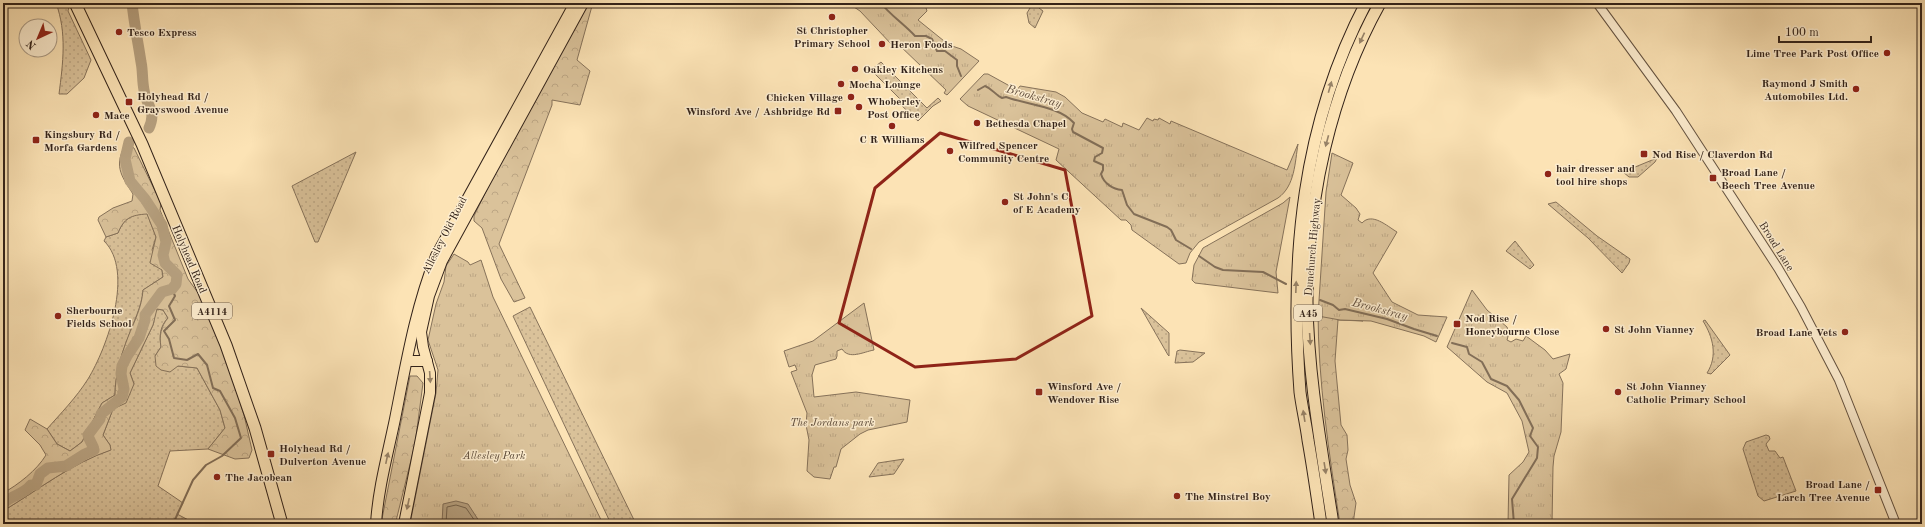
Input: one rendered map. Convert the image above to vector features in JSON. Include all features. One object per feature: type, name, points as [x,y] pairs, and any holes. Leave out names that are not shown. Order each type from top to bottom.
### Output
[{"type":"highway","name":"Holyhead Road","points":[[76,3],[142,144],[240,382],[282,524]]},
{"type":"highway","name":"Dunchurch Highway","points":[[1321,524],[1301,394],[1296,305],[1299,239],[1305,187],[1332,81],[1357,20],[1366,3]]},
{"type":"highway","name":"Dunchurch Highway","points":[[1333,524],[1312,379],[1307,303],[1312,227],[1316,189],[1325,147],[1345,78],[1380,3]]},
{"type":"main road","name":"Allesley Old Road","points":[[404,524],[430,393],[430,373],[422,347],[421,332],[434,280],[575,3]]},
{"type":"main road","name":"Allesley Old Road","points":[[376,524],[380,490],[425,282],[436,256],[525,100],[583,3]]},
{"type":"main road","points":[[407,361],[427,361]]},
{"type":"street","name":"Broad Lane","points":[[1597,3],[1684,124],[1801,307],[1839,380],[1859,425],[1896,524]]},
{"type":"highlighted area","points":[[940,133],[1065,170],[1092,316],[1016,359],[915,367],[839,323],[875,188]]},
{"type":"green space","points":[[56,3],[70,3],[68,11],[91,60],[84,78],[67,94],[59,94],[63,59],[63,37],[62,26]]},
{"type":"green space","points":[[848,3],[908,3],[917,6],[920,3],[932,3],[932,5],[926,8],[927,11],[918,20],[949,45],[961,49],[979,61],[947,95],[944,93],[946,90],[897,43],[893,46],[860,11]]},
{"type":"green space","points":[[1033,3],[1041,3],[1039,8],[1043,11],[1035,28],[1029,23],[1027,13]]},
{"type":"green space","points":[[586,6],[592,6],[577,60],[590,71],[580,105],[552,100],[552,105],[499,244],[525,298],[514,302],[501,279],[482,228],[474,221],[474,216],[510,142]]},
{"type":"green space","points":[[881,62],[927,108],[938,98],[941,101],[933,106],[918,121],[900,104],[902,101],[871,70]]},
{"type":"green space","points":[[984,74],[988,74],[1017,90],[1020,86],[1056,92],[1065,97],[1082,113],[1103,122],[1105,119],[1122,127],[1123,123],[1139,130],[1147,118],[1153,121],[1154,119],[1158,120],[1159,118],[1170,124],[1171,121],[1287,170],[1298,144],[1295,166],[1291,180],[1284,193],[1278,198],[1199,242],[1190,253],[1186,263],[1179,264],[1132,230],[1131,225],[1126,220],[1121,220],[1056,160],[1059,149],[968,106],[960,99]]},
{"type":"green space","points":[[126,143],[134,148],[161,203],[160,210],[188,279],[201,297],[226,357],[244,415],[252,450],[249,458],[235,459],[208,449],[225,428],[220,410],[197,368],[178,366],[170,372],[161,370],[156,366],[155,356],[161,347],[161,331],[168,318],[163,310],[157,309],[153,325],[130,373],[134,384],[126,403],[113,409],[103,435],[110,445],[111,450],[97,455],[69,469],[3,511],[3,493],[27,477],[46,455],[40,445],[25,430],[30,419],[47,429],[57,444],[70,451],[82,442],[102,403],[115,395],[117,373],[121,358],[139,308],[143,290],[163,277],[162,270],[150,263],[156,237],[147,214],[132,216],[123,224],[118,233],[106,237],[98,220],[99,217],[113,208],[132,201],[133,194],[120,170],[120,158]]},
{"type":"green space","points":[[356,152],[318,242],[315,242],[292,186]]},
{"type":"green space","points":[[1332,153],[1353,163],[1341,195],[1356,208],[1360,214],[1358,220],[1362,223],[1366,220],[1375,219],[1397,232],[1373,273],[1392,302],[1418,315],[1447,317],[1436,342],[1424,336],[1371,321],[1340,320],[1318,316],[1326,192]]},
{"type":"green space","points":[[1657,158],[1655,162],[1638,177],[1629,177],[1623,172]]},
{"type":"green space","points":[[1290,197],[1276,272],[1278,293],[1195,283],[1192,280],[1194,265],[1203,248],[1283,203]]},
{"type":"green space","points":[[1556,202],[1597,236],[1630,259],[1622,273],[1588,238],[1548,204]]},
{"type":"green space","points":[[147,213],[156,237],[152,250],[162,270],[163,277],[143,290],[139,308],[119,366],[115,395],[102,403],[82,442],[70,451],[57,444],[47,429],[88,379],[103,349],[110,330],[118,290],[117,271],[113,254],[104,241],[106,237],[118,233],[123,224],[132,216]]},
{"type":"green space","points":[[1515,241],[1534,265],[1530,269],[1506,251]]},
{"type":"green space","name":"Allesley Park","points":[[454,254],[468,262],[470,265],[481,260],[493,297],[603,524],[410,524],[436,393],[438,370],[428,340],[436,304],[444,282],[446,266]]},
{"type":"green space","points":[[1472,290],[1487,310],[1507,327],[1509,333],[1507,340],[1511,342],[1516,339],[1523,341],[1526,336],[1545,350],[1553,359],[1570,354],[1566,369],[1559,374],[1563,383],[1561,432],[1554,456],[1552,524],[1508,524],[1509,475],[1523,462],[1529,452],[1522,421],[1507,393],[1487,382],[1447,347]]},
{"type":"green space","name":"The Jordans park","points":[[864,303],[874,350],[852,355],[848,354],[842,349],[837,351],[836,359],[815,365],[812,375],[814,397],[856,392],[910,400],[907,422],[868,430],[860,434],[841,449],[836,467],[834,467],[830,479],[814,477],[807,471],[809,440],[806,425],[807,413],[791,372],[797,370],[795,365],[789,367],[784,351],[813,341]]},
{"type":"green space","points":[[530,307],[636,524],[611,524],[513,316]]},
{"type":"green space","points":[[1141,308],[1169,333],[1169,356],[1168,355]]},
{"type":"green space","points":[[156,309],[163,310],[168,318],[163,324],[160,339],[161,347],[155,356],[178,366],[197,368],[220,410],[225,428],[208,449],[170,451],[158,486],[183,503],[177,514],[196,524],[3,524],[3,511],[69,469],[96,455],[110,450],[110,445],[103,435],[113,409],[134,384],[130,373],[153,325]]},
{"type":"green space","points":[[1318,310],[1363,321],[1338,320],[1335,361],[1341,425],[1347,435],[1348,450],[1346,459],[1350,485],[1356,503],[1353,524],[1340,524],[1322,391],[1318,337]]},
{"type":"green space","points":[[1705,320],[1730,355],[1711,374],[1707,373],[1712,360],[1713,347],[1712,340],[1703,321]]},
{"type":"green space","points":[[1180,350],[1205,353],[1193,362],[1175,363],[1177,351]]},
{"type":"green space","points":[[410,376],[417,376],[423,383],[415,444],[396,521],[394,524],[381,524]]},
{"type":"green space","points":[[1766,435],[1769,436],[1770,439],[1766,444],[1769,451],[1775,451],[1780,458],[1783,457],[1796,491],[1764,501],[1758,496],[1743,449],[1746,442]]},
{"type":"green space","points":[[904,459],[894,474],[869,477],[878,463]]},
{"type":"water","points":[[456,501],[468,504],[481,524],[442,524],[443,504]]},
{"type":"waterway","points":[[132,3],[142,65],[144,90],[152,117],[149,128]]},
{"type":"waterway","name":"Brookstray","points":[[881,3],[915,36],[926,36],[932,39],[937,51],[945,51],[957,60],[957,66],[961,76]]},
{"type":"waterway","name":"Brookstray","points":[[978,90],[985,86],[1002,98],[1006,97],[1052,109],[1068,117],[1074,123],[1072,129],[1073,132],[1103,148],[1102,153],[1095,157],[1094,161],[1103,165],[1101,174],[1104,181],[1112,187],[1122,190],[1127,205],[1134,214],[1167,227],[1171,230],[1176,240],[1191,249]]},
{"type":"waterway","points":[[3,504],[9,499],[25,491],[31,485],[36,485],[40,474],[48,468],[66,466],[94,450],[88,435],[100,419],[101,414],[122,397],[124,389],[121,374],[122,366],[139,338],[145,320],[145,315],[162,292],[172,289],[176,284],[177,275],[165,263],[163,255],[166,242],[162,225],[145,199],[130,181],[125,159],[129,142]]},
{"type":"waterway","name":"Brookstray","points":[[1199,256],[1215,267],[1223,270],[1263,272],[1286,284]]},
{"type":"waterway","points":[[172,289],[175,296],[169,306],[175,320],[164,331],[169,339],[174,358],[187,360],[198,354],[207,365],[213,388],[220,391],[235,418],[241,438],[222,456],[206,465],[193,480],[173,524]]},
{"type":"waterway","name":"Brookstray","points":[[1320,300],[1333,305],[1339,310],[1345,309],[1387,319],[1437,336]]},
{"type":"waterway","name":"Brookstray","points":[[1452,343],[1467,347],[1469,354],[1482,362],[1491,379],[1507,386],[1519,400],[1533,428],[1530,436],[1538,447],[1537,458],[1512,499],[1514,524]]},
{"type":"place","name":"St Christopher Primary School","points":[[832,17]]},
{"type":"place","name":"Tesco Express","points":[[119,32]]},
{"type":"place","name":"Heron Foods","points":[[882,44]]},
{"type":"place","name":"Lime Tree Park Post Office","points":[[1887,53]]},
{"type":"place","name":"Oakley Kitchens","points":[[855,69]]},
{"type":"place","name":"Mocha Lounge","points":[[841,84]]},
{"type":"place","name":"Raymond J Smith Automobiles Ltd.","points":[[1856,89]]},
{"type":"place","name":"Chicken Village","points":[[851,97]]},
{"type":"place","name":"Holyhead Rd / Grayswood Avenue","points":[[129,102]]},
{"type":"place","name":"Whoberley Post Office","points":[[859,107]]},
{"type":"place","name":"Winsford Ave / Ashbridge Rd","points":[[838,111]]},
{"type":"place","name":"Mace","points":[[96,115]]},
{"type":"place","name":"Bethesda Chapel","points":[[977,123]]},
{"type":"place","name":"C R Williams","points":[[892,126]]},
{"type":"place","name":"Kingsbury Rd / Morfa Gardens","points":[[36,140]]},
{"type":"place","name":"Wilfred Spencer Community Centre","points":[[950,151]]},
{"type":"place","name":"Nod Rise / Claverdon Rd","points":[[1644,154]]},
{"type":"place","name":"hair dresser and tool hire shops","points":[[1548,174]]},
{"type":"place","name":"Broad Lane / Beech Tree Avenue","points":[[1713,178]]},
{"type":"place","name":"St John's C of E Academy","points":[[1005,202]]},
{"type":"place","name":"Sherbourne Fields School","points":[[58,316]]},
{"type":"place","name":"Nod Rise / Honeybourne Close","points":[[1457,324]]},
{"type":"place","name":"St John Vianney","points":[[1606,329]]},
{"type":"place","name":"Broad Lane Vets","points":[[1845,332]]},
{"type":"place","name":"Winsford Ave / Wendover Rise","points":[[1039,392]]},
{"type":"place","name":"St John Vianney Catholic Primary School","points":[[1618,392]]},
{"type":"place","name":"Holyhead Rd / Dulverton Avenue","points":[[271,454]]},
{"type":"place","name":"The Jacobean","points":[[217,477]]},
{"type":"place","name":"Broad Lane / Larch Tree Avenue","points":[[1878,490]]},
{"type":"place","name":"The Minstrel Boy","points":[[1177,496]]}]
